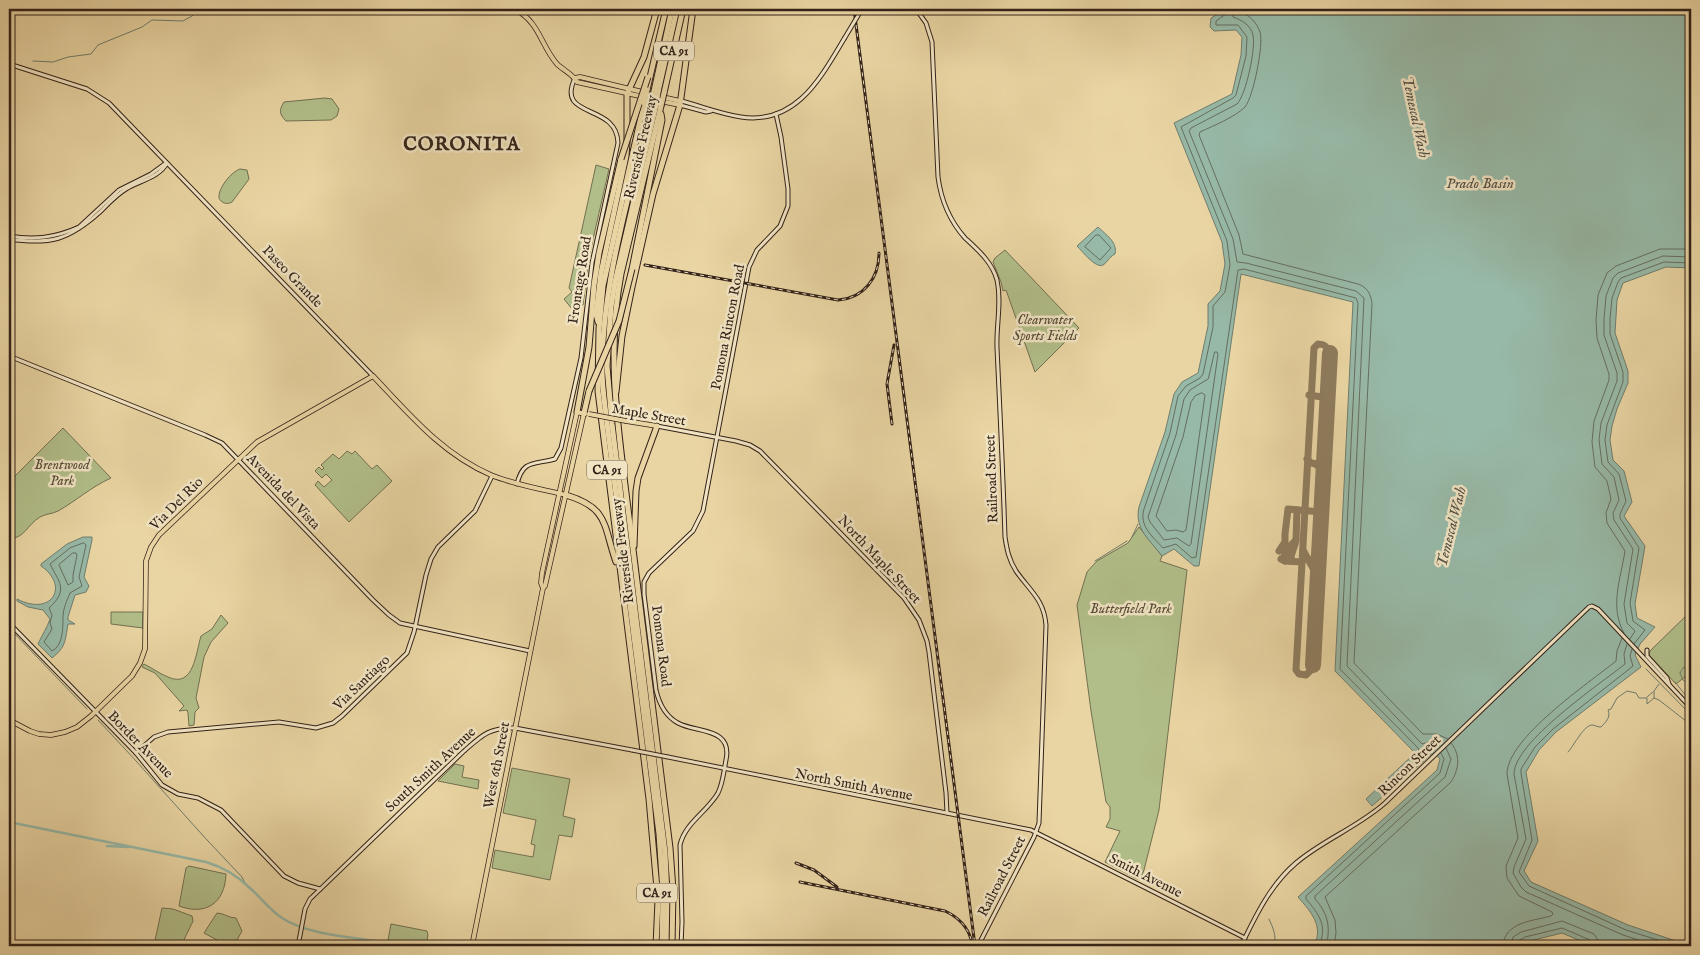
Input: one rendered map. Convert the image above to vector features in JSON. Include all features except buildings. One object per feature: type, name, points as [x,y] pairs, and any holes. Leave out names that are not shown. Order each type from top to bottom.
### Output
[{"type":"highway","points":[[599,329],[596,314],[598,288],[628,144],[628,92],[644,57],[657,9]]},
{"type":"highway","name":"Riverside Freeway","points":[[656,946],[658,900],[650,807],[619,572],[598,391],[599,329],[607,262],[666,9]]},
{"type":"highway","points":[[666,946],[668,895],[665,852],[612,424],[607,366],[615,282],[657,106],[672,9]]},
{"type":"highway","points":[[659,92],[677,9]]},
{"type":"highway","name":"Riverside Freeway","points":[[672,945],[673,890],[670,848],[615,396],[614,352],[617,296],[659,92],[683,9]]},
{"type":"highway","points":[[615,396],[618,387],[622,336],[634,277],[653,194],[680,103],[693,9]]},
{"type":"highway","points":[[577,412],[589,347],[594,285],[599,253],[620,159],[648,77],[654,67]]},
{"type":"highway","points":[[586,414],[589,390],[619,321],[632,269],[662,120],[657,106]]},
{"type":"highway","points":[[657,106],[610,283],[602,371],[659,834],[663,892],[662,946]]},
{"type":"highway","points":[[633,554],[638,478],[657,426]]},
{"type":"highway","points":[[566,495],[584,501],[600,514],[607,528],[619,572]]},
{"type":"main road","points":[[515,9],[529,19],[556,62],[575,78],[680,103],[706,112],[712,111],[748,118],[776,114],[806,95],[814,87],[862,9]]},
{"type":"main road","name":"Railroad Street","points":[[916,9],[926,23],[932,42],[938,177],[942,198],[956,227],[992,267],[998,287],[997,342],[1005,538],[1008,555],[1041,605],[1046,625],[1040,817],[1036,832],[978,946]]},
{"type":"main road","name":"Paseo Grande","points":[[9,64],[95,93],[109,103],[441,445],[465,462],[492,476],[517,484],[566,495]]},
{"type":"main road","name":"Frontage Road","points":[[517,484],[523,468],[527,465],[554,459],[561,448],[581,358],[592,263],[618,143],[617,134],[612,124],[600,115],[578,106],[574,101],[570,89],[575,78]]},
{"type":"main road","name":"Pomona Rincon Road","points":[[717,437],[749,267],[757,250],[780,226],[788,206],[788,189],[776,114]]},
{"type":"main road","points":[[9,237],[41,241],[65,236],[80,229],[119,190],[151,174],[167,163]]},
{"type":"main road","name":"Avenida del Vista","points":[[9,356],[214,438],[222,443],[389,615],[400,623],[530,651]]},
{"type":"main road","name":"Via Del Rio","points":[[9,720],[30,731],[51,735],[73,729],[95,712],[132,676],[143,656],[145,643],[145,569],[149,552],[164,530],[238,459],[264,438],[373,376]]},
{"type":"main road","name":"Maple Street","points":[[577,412],[717,437]]},
{"type":"main road","name":"West 6th Street","points":[[472,946],[542,588],[542,574],[577,412]]},
{"type":"main road","name":"West 6th Street","points":[[542,588],[545,586],[586,414]]},
{"type":"main road","name":"Pomona Road","points":[[680,946],[681,898],[679,854],[681,841],[684,833],[719,791],[727,755],[726,747],[721,738],[711,732],[686,727],[677,722],[670,717],[660,704],[656,690],[644,582],[649,573],[693,530],[701,517],[717,437]]},
{"type":"main road","name":"North Maple Street","points":[[717,437],[745,443],[766,455],[902,596],[916,615],[924,632],[929,652],[947,813]]},
{"type":"main road","name":"Via Santiago","points":[[136,753],[154,737],[168,732],[279,722],[316,728],[333,723],[345,714],[404,657],[409,648],[415,627],[431,559],[438,547],[474,511],[492,476]]},
{"type":"main road","name":"Rincon Street","points":[[1241,946],[1271,891],[1287,871],[1305,856],[1372,814],[1436,755],[1587,608],[1592,606],[1598,609],[1670,685]]},
{"type":"main road","name":"Border Avenue","points":[[9,623],[136,753],[162,784],[178,794],[205,801],[221,810],[284,876],[298,883],[321,889]]},
{"type":"main road","points":[[1647,650],[1647,656],[1691,708]]},
{"type":"main road","name":"South Smith Avenue","points":[[298,946],[307,903],[480,736],[493,729],[515,728],[668,757]]},
{"type":"main road","name":"North Smith Avenue","points":[[668,757],[724,770],[1036,832]]},
{"type":"main road","name":"Smith Avenue","points":[[1036,832],[1245,938]]},
{"type":"green space","points":[[332,99],[339,109],[337,116],[331,120],[286,121],[281,114],[284,102]]},
{"type":"green space","points":[[596,165],[609,169],[589,257],[583,305],[572,309],[564,299],[572,292],[569,288]]},
{"type":"green space","points":[[240,169],[247,170],[249,179],[232,202],[223,202],[219,198],[219,194],[223,185],[233,173]]},
{"type":"green space","name":"Clearwater Sports Fields","points":[[1005,250],[1079,328],[1035,372],[1006,290],[1003,291],[993,262]]},
{"type":"green space","name":"Brentwood Park","points":[[63,428],[111,478],[58,511],[40,517],[22,534],[9,539],[9,482]]},
{"type":"green space","points":[[347,451],[352,454],[355,451],[372,469],[377,465],[392,481],[349,522],[315,485],[318,481],[324,487],[332,480],[326,474],[322,478],[315,471],[319,467],[322,470],[324,468],[321,465],[333,454],[339,459]]},
{"type":"green space","name":"Butterfield Park","points":[[1139,527],[1162,556],[1160,561],[1187,570],[1159,810],[1144,870],[1141,878],[1137,879],[1105,862],[1120,831],[1106,827],[1110,819],[1110,807],[1106,802],[1091,711],[1077,605],[1087,572],[1097,561],[1128,543]]},
{"type":"green space","points":[[1691,611],[1691,672],[1676,684],[1649,655],[1650,651]]},
{"type":"green space","points":[[111,612],[143,612],[143,628],[111,624]]},
{"type":"green space","points":[[221,615],[228,623],[211,642],[204,657],[196,698],[199,708],[195,712],[194,725],[189,726],[187,710],[179,711],[184,706],[155,673],[142,667],[144,664],[168,677],[183,678],[189,674],[192,667],[201,636],[212,629]]},
{"type":"green space","points":[[455,764],[464,766],[462,777],[479,780],[478,789],[438,781]]},
{"type":"green space","points":[[512,768],[570,779],[563,816],[575,819],[572,837],[559,835],[550,880],[492,868],[495,850],[533,857],[535,845],[531,844],[536,820],[503,813]]},
{"type":"green space","points":[[189,866],[226,874],[222,893],[212,905],[198,909],[179,906],[186,868]]},
{"type":"green space","points":[[162,908],[173,909],[192,916],[193,921],[181,946],[154,945]]},
{"type":"green space","points":[[217,913],[236,918],[242,931],[237,940],[228,946],[204,933]]},
{"type":"green space","points":[[391,924],[427,931],[426,946],[388,940]]},
{"type":"water","name":"Prado Basin","points":[[1226,9],[1691,9],[1691,268],[1666,267],[1623,283],[1617,300],[1615,333],[1628,371],[1628,383],[1617,409],[1610,440],[1613,460],[1624,471],[1632,502],[1624,516],[1645,546],[1635,604],[1637,618],[1655,627],[1640,644],[1635,655],[1641,667],[1556,732],[1539,750],[1526,772],[1538,841],[1524,871],[1531,882],[1628,925],[1691,946],[1593,946],[1562,933],[1526,942],[1518,946],[1314,946],[1317,939],[1317,926],[1315,920],[1298,897],[1437,770],[1440,759],[1434,752],[1372,806],[1366,799],[1415,753],[1335,671],[1353,302],[1241,274],[1199,566],[1194,566],[1174,549],[1162,556],[1144,534],[1139,522],[1139,507],[1165,432],[1174,394],[1182,382],[1198,373],[1208,326],[1208,304],[1220,291],[1225,264],[1222,242],[1174,123],[1232,94],[1241,55],[1242,37],[1236,30],[1214,31],[1210,27],[1211,18]]},
{"type":"water","points":[[1098,227],[1115,246],[1115,254],[1105,264],[1100,266],[1093,262],[1077,246]]},
{"type":"water","points":[[83,537],[92,537],[84,577],[89,586],[86,592],[75,595],[68,620],[75,624],[68,624],[62,647],[52,658],[38,644],[50,619],[43,610],[28,607],[17,601],[17,599],[29,604],[48,602],[53,597],[55,590],[54,582],[41,564],[67,544]]},
{"type":"waterway","points":[[33,61],[53,62],[68,57],[91,54],[98,45],[142,27],[152,20],[183,21],[192,16],[198,9]]},
{"type":"waterway","points":[[1132,537],[1138,524]]},
{"type":"waterway","points":[[1095,561],[1127,541]]},
{"type":"waterway","points":[[9,628],[87,709]]},
{"type":"waterway","points":[[1680,673],[1683,668],[1691,663]]},
{"type":"waterway","points":[[1646,669],[1691,715]]},
{"type":"waterway","points":[[1680,673],[1683,680],[1691,686]]},
{"type":"waterway","points":[[1675,682],[1691,702]]},
{"type":"waterway","points":[[1654,698],[1654,691],[1659,684]]},
{"type":"waterway","points":[[1568,752],[1586,728],[1593,725],[1598,727],[1603,725],[1608,717],[1608,710],[1611,709],[1617,698],[1627,691],[1636,693],[1639,698],[1647,698],[1647,704],[1654,698],[1659,700],[1691,725]]},
{"type":"waterway","points":[[1647,697],[1653,692]]},
{"type":"waterway","points":[[98,720],[242,877],[245,883]]},
{"type":"waterway","points":[[9,822],[206,862],[236,876],[278,915],[292,924],[330,935],[382,942]]},
{"type":"waterway","points":[[107,846],[128,847]]},
{"type":"waterway","points":[[1269,919],[1275,935],[1274,946]]},
{"type":"waterway","points":[[388,943],[413,946]]},
{"type":"taxiway","points":[[1313,665],[1306,675],[1299,674],[1296,670],[1314,348],[1318,344],[1324,345],[1330,353]]},
{"type":"taxiway","points":[[1309,395],[1322,397],[1327,409]]},
{"type":"taxiway","points":[[1307,459],[1311,463],[1317,464],[1322,460],[1324,454]]},
{"type":"taxiway","points":[[1315,464],[1322,469],[1323,477]]},
{"type":"taxiway","points":[[1279,551],[1285,542],[1288,509],[1321,512]]},
{"type":"taxiway","points":[[1285,561],[1286,551],[1296,540],[1297,510]]},
{"type":"taxiway","points":[[1291,561],[1296,540]]},
{"type":"taxiway","points":[[1308,559],[1312,561],[1316,559],[1319,548]]},
{"type":"taxiway","points":[[1303,550],[1314,570],[1317,584]]},
{"type":"taxiway","points":[[1281,559],[1302,562]]},
{"type":"runway","points":[[1313,665],[1330,353]]},
{"type":"railway","points":[[854,9],[975,946]]},
{"type":"railway","points":[[645,265],[838,300],[855,295],[868,285],[876,271],[879,253]]},
{"type":"railway","points":[[892,424],[887,384],[894,345]]},
{"type":"railway","points":[[796,863],[814,870],[837,887]]},
{"type":"railway","points":[[800,882],[945,911],[961,922],[971,939]]},
{"type":"district","name":"CORONITA","points":[[462,143]]},
{"type":"water label","name":"Temescal Wash","points":[[1416,117]]},
{"type":"water label","name":"Temescal Wash","points":[[1451,527]]}]
